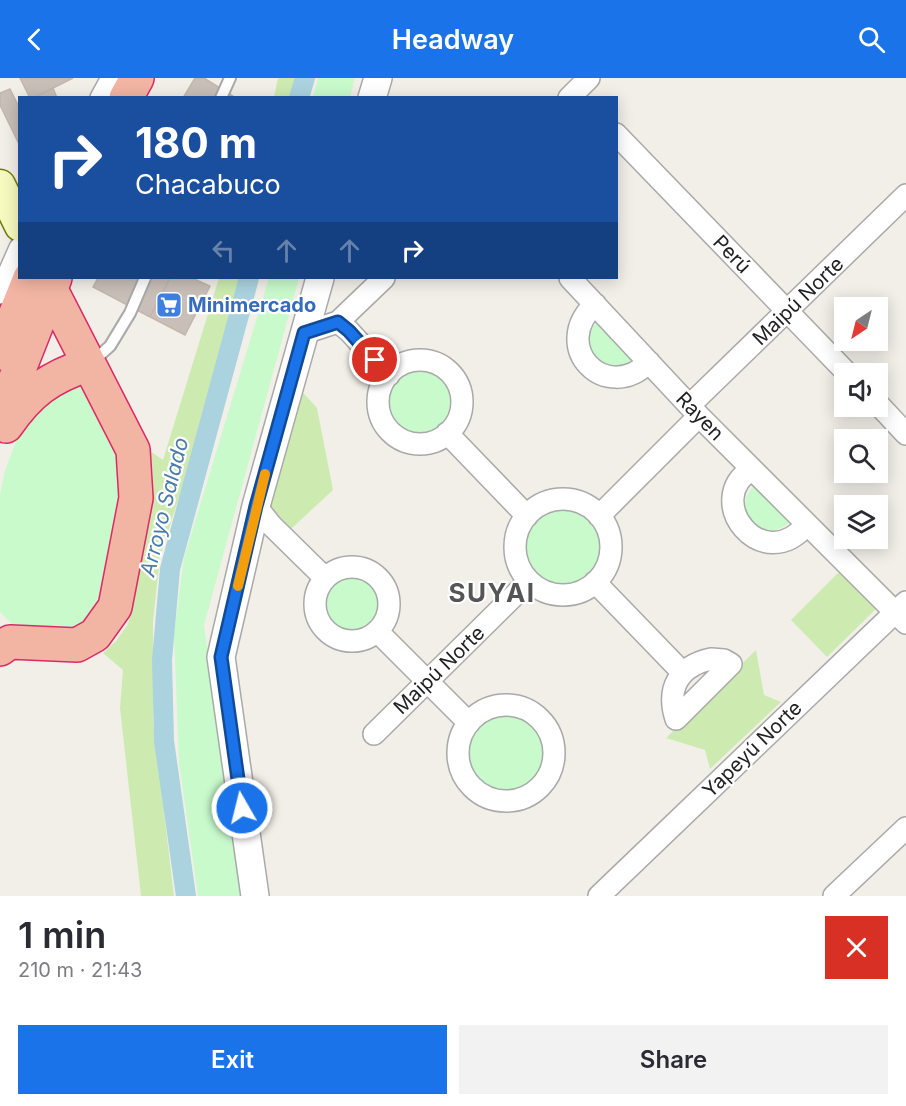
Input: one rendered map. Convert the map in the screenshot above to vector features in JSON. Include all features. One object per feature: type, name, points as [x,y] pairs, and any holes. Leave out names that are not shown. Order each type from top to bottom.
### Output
[{"type":"highway","points":[[127,96],[137,78]]},
{"type":"highway","points":[[150,96],[160,78]]},
{"type":"highway","points":[[2,646],[76,645],[95,635],[115,607],[136,498],[133,450],[45,280]]},
{"type":"highway","points":[[0,353],[45,280]]},
{"type":"highway","points":[[0,418],[45,280]]},
{"type":"highway","points":[[0,435],[20,406],[38,388],[66,372],[89,364]]},
{"type":"main road","points":[[0,185],[18,222]]},
{"type":"street","points":[[102,96],[112,78]]},
{"type":"street","points":[[373,96],[378,78]]},
{"type":"street","name":"Perú","points":[[618,136],[837,363]]},
{"type":"street","name":"Maipú Norte","points":[[599,516],[788,312],[906,195]]},
{"type":"street","points":[[0,293],[18,252]]},
{"type":"street","points":[[255,896],[221,657],[256,506],[320,279]]},
{"type":"street","points":[[304,333],[338,322],[383,279]]},
{"type":"street","name":"Rayen","points":[[571,279],[752,469],[807,524],[902,612]]},
{"type":"street","points":[[595,304],[582,318],[578,330],[579,350],[589,366],[599,374],[624,377],[636,373],[649,362]]},
{"type":"street","points":[[338,322],[389,375]]},
{"type":"street","points":[[417,360],[436,364],[453,376],[462,402],[460,416],[453,429],[442,438],[429,444],[415,444],[401,440],[390,432],[382,421],[378,408],[378,394],[383,381],[389,375],[404,363],[417,360]]},
{"type":"street","points":[[888,415],[906,434]]},
{"type":"street","points":[[447,433],[527,516]]},
{"type":"street","points":[[752,469],[739,483],[734,495],[737,521],[745,531],[755,538],[768,542],[781,542],[793,537],[807,524]]},
{"type":"street","points":[[566,499],[581,503],[599,516],[610,538],[611,553],[606,568],[595,582],[585,590],[570,595],[554,595],[539,590],[529,581],[518,566],[514,550],[516,534],[535,508],[549,501],[566,499]]},
{"type":"street","points":[[256,506],[271,525],[325,579]]},
{"type":"street","points":[[355,567],[377,576],[388,597],[389,609],[385,620],[376,632],[356,641],[344,640],[332,635],[323,627],[317,616],[315,604],[317,591],[332,572],[355,567]]},
{"type":"street","name":"Maipú Norte","points":[[374,734],[529,581]]},
{"type":"street","points":[[595,582],[683,673]]},
{"type":"street","name":"Yapeyú Norte","points":[[599,896],[902,612]]},
{"type":"street","points":[[376,632],[469,723]]},
{"type":"street","points":[[501,705],[516,706],[529,711],[540,720],[549,731],[554,745],[554,759],[549,775],[540,788],[527,797],[512,801],[496,801],[482,795],[469,785],[461,771],[458,756],[459,740],[469,723],[487,709],[501,705]]},
{"type":"street","points":[[834,896],[906,828]]},
{"type":"lane","points":[[222,96],[230,78]]},
{"type":"lane","points":[[89,364],[110,346],[130,313],[145,279]]},
{"type":"green space","points":[[278,78],[295,78],[290,96],[274,96]]},
{"type":"green space","points":[[318,78],[355,78],[350,96],[313,96]]},
{"type":"green space","points":[[219,279],[241,279],[199,436],[160,556],[153,622],[153,721],[174,896],[141,896],[120,708],[123,670],[103,653],[116,641],[128,624],[152,507],[153,476],[150,451],[163,460]]},
{"type":"green space","points":[[269,279],[299,279],[204,625],[242,896],[198,896],[179,763],[174,634],[184,558]]},
{"type":"green space","points":[[597,321],[635,357],[624,364],[614,366],[604,365],[596,360],[589,343],[591,332]]},
{"type":"green space","points":[[413,371],[425,371],[441,380],[448,390],[450,402],[448,414],[441,424],[425,433],[413,433],[402,428],[393,419],[388,408],[388,396],[393,385],[402,376]]},
{"type":"green space","points":[[66,381],[81,387],[115,450],[122,474],[121,511],[98,607],[83,625],[67,633],[13,625],[0,612],[0,495],[4,474],[24,419]]},
{"type":"green space","points":[[297,386],[317,408],[333,490],[291,529],[265,501]]},
{"type":"green space","points":[[755,485],[791,521],[780,528],[769,531],[752,522],[745,505]]},
{"type":"green space","points":[[563,509],[578,512],[590,520],[598,532],[601,547],[598,562],[590,574],[578,582],[563,585],[548,582],[536,574],[528,562],[525,547],[528,532],[536,520],[548,512]]},
{"type":"green space","points":[[839,572],[876,609],[827,657],[791,620]]},
{"type":"green space","points":[[352,578],[366,582],[374,590],[378,604],[374,618],[366,626],[352,630],[338,626],[330,618],[326,604],[330,590],[338,582]]},
{"type":"green space","points":[[756,650],[764,695],[781,702],[710,769],[705,750],[666,738]]},
{"type":"green space","points":[[506,715],[521,718],[533,726],[541,738],[544,753],[541,768],[533,780],[521,788],[506,791],[491,788],[479,780],[471,768],[468,753],[471,738],[479,726],[491,718]]},
{"type":"building","points":[[20,78],[73,78],[37,96],[29,96]]},
{"type":"building","points":[[195,78],[204,78],[233,96],[184,96]]},
{"type":"building","points":[[53,88],[56,96],[37,96]]},
{"type":"building","points":[[10,89],[18,105],[18,142],[0,105],[0,93]]},
{"type":"building","points":[[97,279],[169,279],[150,317],[93,287]]},
{"type":"building","points":[[169,279],[194,279],[210,286],[185,335],[150,317]]},
{"type":"waterway","name":"Arroyo Salado","points":[[300,96],[305,78]]},
{"type":"waterway","name":"Arroyo Salado","points":[[186,896],[164,741],[162,660],[170,569],[249,279]]},
{"type":"slow traffic","points":[[238,586],[265,474]]},
{"type":"place","name":"Minimercado","points":[[169,305]]},
{"type":"district","name":"SUYAI","points":[[492,592]]},
{"type":"route","points":[[242,808],[221,657],[256,506],[304,333],[338,322],[375,360]]}]
